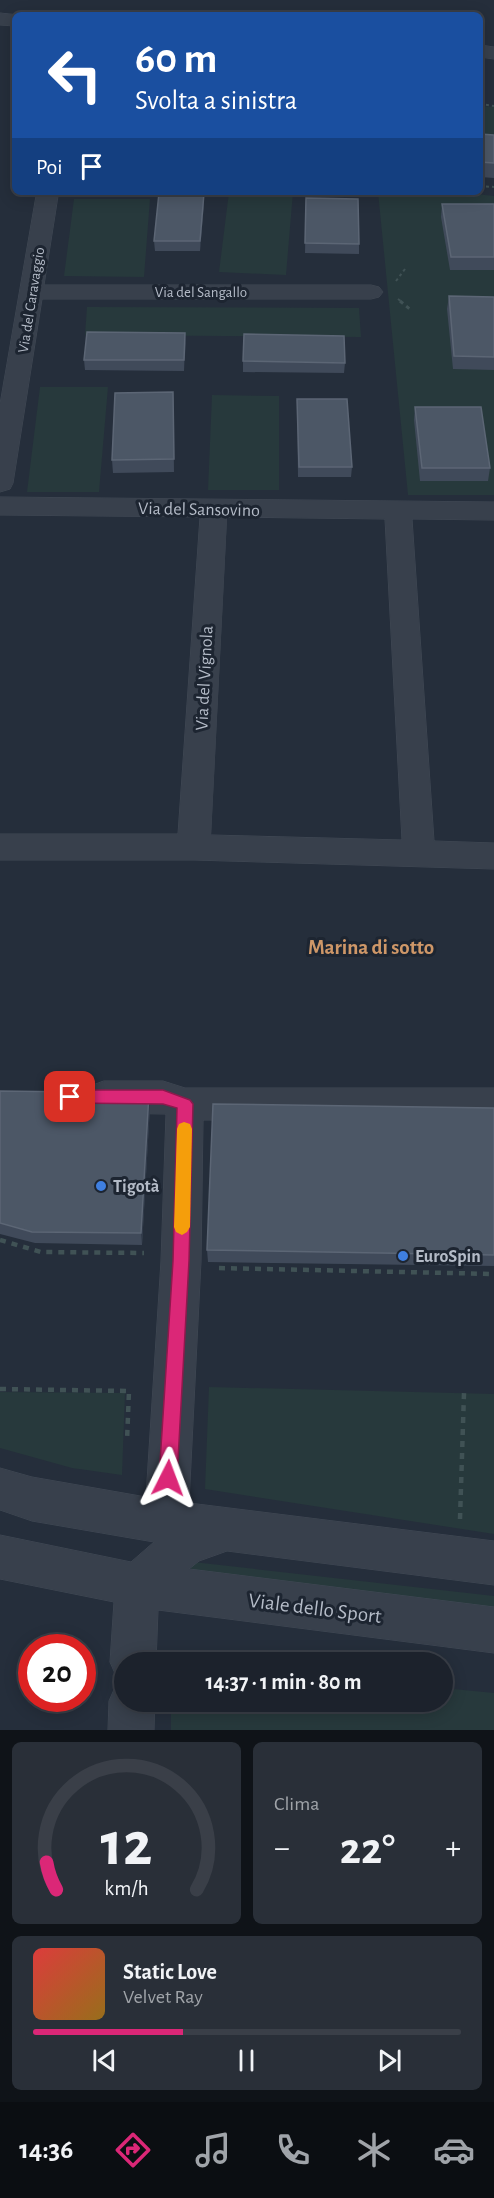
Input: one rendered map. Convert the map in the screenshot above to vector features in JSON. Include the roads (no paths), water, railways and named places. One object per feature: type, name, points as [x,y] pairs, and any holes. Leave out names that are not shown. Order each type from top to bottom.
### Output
[{"type":"street","name":"Via del Caravaggio","points":[[0,483],[7,404],[32,292],[47,196]]},
{"type":"street","name":"Via del Sangallo","points":[[32,292],[370,292]]},
{"type":"street","name":"Via del Sansovino","points":[[0,506],[494,511]]},
{"type":"street","name":"Via del Vignola","points":[[194,847],[214,509]]},
{"type":"street","points":[[398,511],[419,855]]},
{"type":"street","points":[[0,847],[194,847],[494,856]]},
{"type":"street","points":[[70,1097],[163,1097],[185,1104],[494,1104]]},
{"type":"street","points":[[166,1522],[181,1261],[185,1104]]},
{"type":"street","points":[[0,1489],[32,1499],[224,1531],[494,1563]]},
{"type":"street","points":[[134,1652],[137,1585],[186,1543],[224,1531]]},
{"type":"street","name":"Viale dello Sport","points":[[0,1557],[137,1585],[494,1630]]},
{"type":"street","points":[[130,1730],[131,1712]]},
{"type":"place","name":"Tigotà","points":[[101,1186]]},
{"type":"place","name":"EuroSpin","points":[[403,1256]]},
{"type":"district","name":"Marina di sotto","points":[[371,947]]}]
